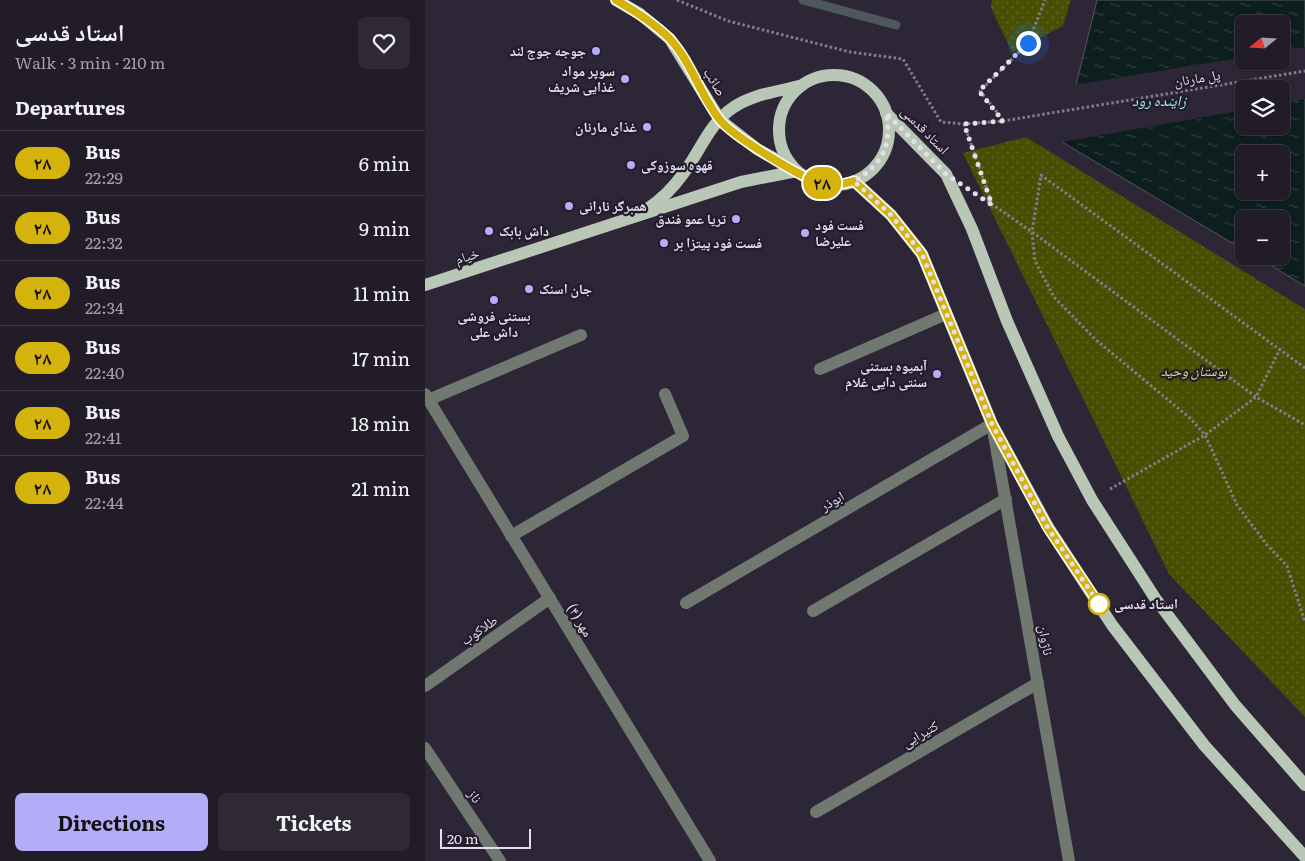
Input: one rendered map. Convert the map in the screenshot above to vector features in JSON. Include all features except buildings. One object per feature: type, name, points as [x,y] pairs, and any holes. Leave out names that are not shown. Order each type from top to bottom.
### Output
[{"type":"main road","name":"صائب","points":[[616,0],[640,14],[670,39],[720,120],[757,149],[797,171]]},
{"type":"main road","points":[[632,218],[659,200],[683,174],[706,136],[732,108],[751,98],[799,86],[815,77],[832,74],[849,77],[866,84],[879,97],[886,113],[889,129],[883,153],[868,173],[854,181],[839,185],[824,184],[809,179],[797,171],[785,156],[779,137],[779,118],[787,100],[799,86]]},
{"type":"main road","name":"استاد قدسی","points":[[886,113],[946,174],[972,229],[1007,320],[1054,427],[1092,500],[1155,598],[1224,690],[1305,785]]},
{"type":"main road","name":"خیام","points":[[425,285],[741,182],[797,171]]},
{"type":"main road","points":[[854,181],[891,215],[922,254],[992,424],[1048,528],[1112,625],[1204,745],[1305,857]]},
{"type":"street","points":[[820,369],[946,314]]},
{"type":"street","points":[[427,397],[581,335]]},
{"type":"street","points":[[511,536],[683,436],[665,394]]},
{"type":"street","name":"مهر (۴)","points":[[427,397],[710,861]]},
{"type":"street","name":"ناژوان","points":[[992,424],[1069,861]]},
{"type":"street","name":"ابوذر","points":[[686,603],[992,424]]},
{"type":"street","points":[[813,611],[1006,498]]},
{"type":"street","name":"طلاکوب","points":[[425,686],[550,598]]},
{"type":"street","name":"کتیرایی","points":[[817,812],[1038,683]]},
{"type":"street","name":"ناز","points":[[425,748],[500,861]]},
{"type":"path","name":"پل مارنان","points":[[677,0],[728,21],[850,52],[903,59],[941,122],[964,124],[1003,121],[1305,71]]},
{"type":"path","points":[[1003,121],[979,91],[1028,43],[1045,0]]},
{"type":"path","points":[[964,124],[992,205]]},
{"type":"path","points":[[1305,368],[1041,175],[1032,232],[1035,261],[1054,297],[1095,339],[1191,419],[1205,435],[1237,505],[1267,545],[1287,566],[1305,622]]},
{"type":"path","points":[[977,194],[1032,232],[1256,397],[1305,425]]},
{"type":"path","points":[[1092,500],[1205,435],[1256,397],[1280,349]]},
{"type":"green space","points":[[992,0],[1071,0],[1063,26],[1012,52],[991,8]]},
{"type":"green space","name":"بوستان وحید","points":[[1026,137],[1305,309],[1305,717],[1169,574],[963,153]]},
{"type":"water","name":"زاینده رود","points":[[1097,0],[1305,0],[1305,286],[1270,265],[1290,265],[1290,210],[1235,210],[1235,245],[1062,142]]},
{"type":"pier","points":[[1305,47],[1305,99],[1290,102],[1290,80],[1235,80],[1235,112],[1062,142],[1061,135],[1073,85],[1235,58],[1235,70],[1290,70],[1290,50]]},
{"type":"waterway","points":[[803,0],[896,25]]},
{"type":"bus line","name":"۲۸","points":[[616,0],[640,14],[670,39],[720,120],[757,149],[809,179],[824,184],[839,185],[854,181],[891,215],[922,254],[992,424],[1048,528],[1099,604]]},
{"type":"place","name":"جوجه جوج لند","points":[[596,51]]},
{"type":"place","name":"سوپر مواد غذایی شریف","points":[[625,79]]},
{"type":"place","name":"غذای مارنان","points":[[647,127]]},
{"type":"place","name":"قهوه سوزوکی","points":[[631,165]]},
{"type":"place","name":"همبرگر نارانی","points":[[569,206]]},
{"type":"place","name":"تریا عمو فندق","points":[[736,219]]},
{"type":"place","name":"داش بابک","points":[[489,231]]},
{"type":"place","name":"فست فود علیرضا","points":[[805,233]]},
{"type":"place","name":"فست فود پیتزا بر","points":[[664,243]]},
{"type":"place","name":"جان اسنک","points":[[529,289]]},
{"type":"place","name":"بستنی فروشی داش علی","points":[[494,300]]},
{"type":"place","name":"آبمیوه بستنی سنتی دایی غلام","points":[[937,374]]},
{"type":"place","name":"استاد قدسی","points":[[1099,604]]},
{"type":"route","points":[[1028,43],[979,91],[1003,121],[964,124],[992,205],[946,174],[931,156],[886,113],[889,129],[886,146],[879,161],[868,173],[854,181],[891,215],[922,254],[992,424],[1048,528],[1099,604]]}]
